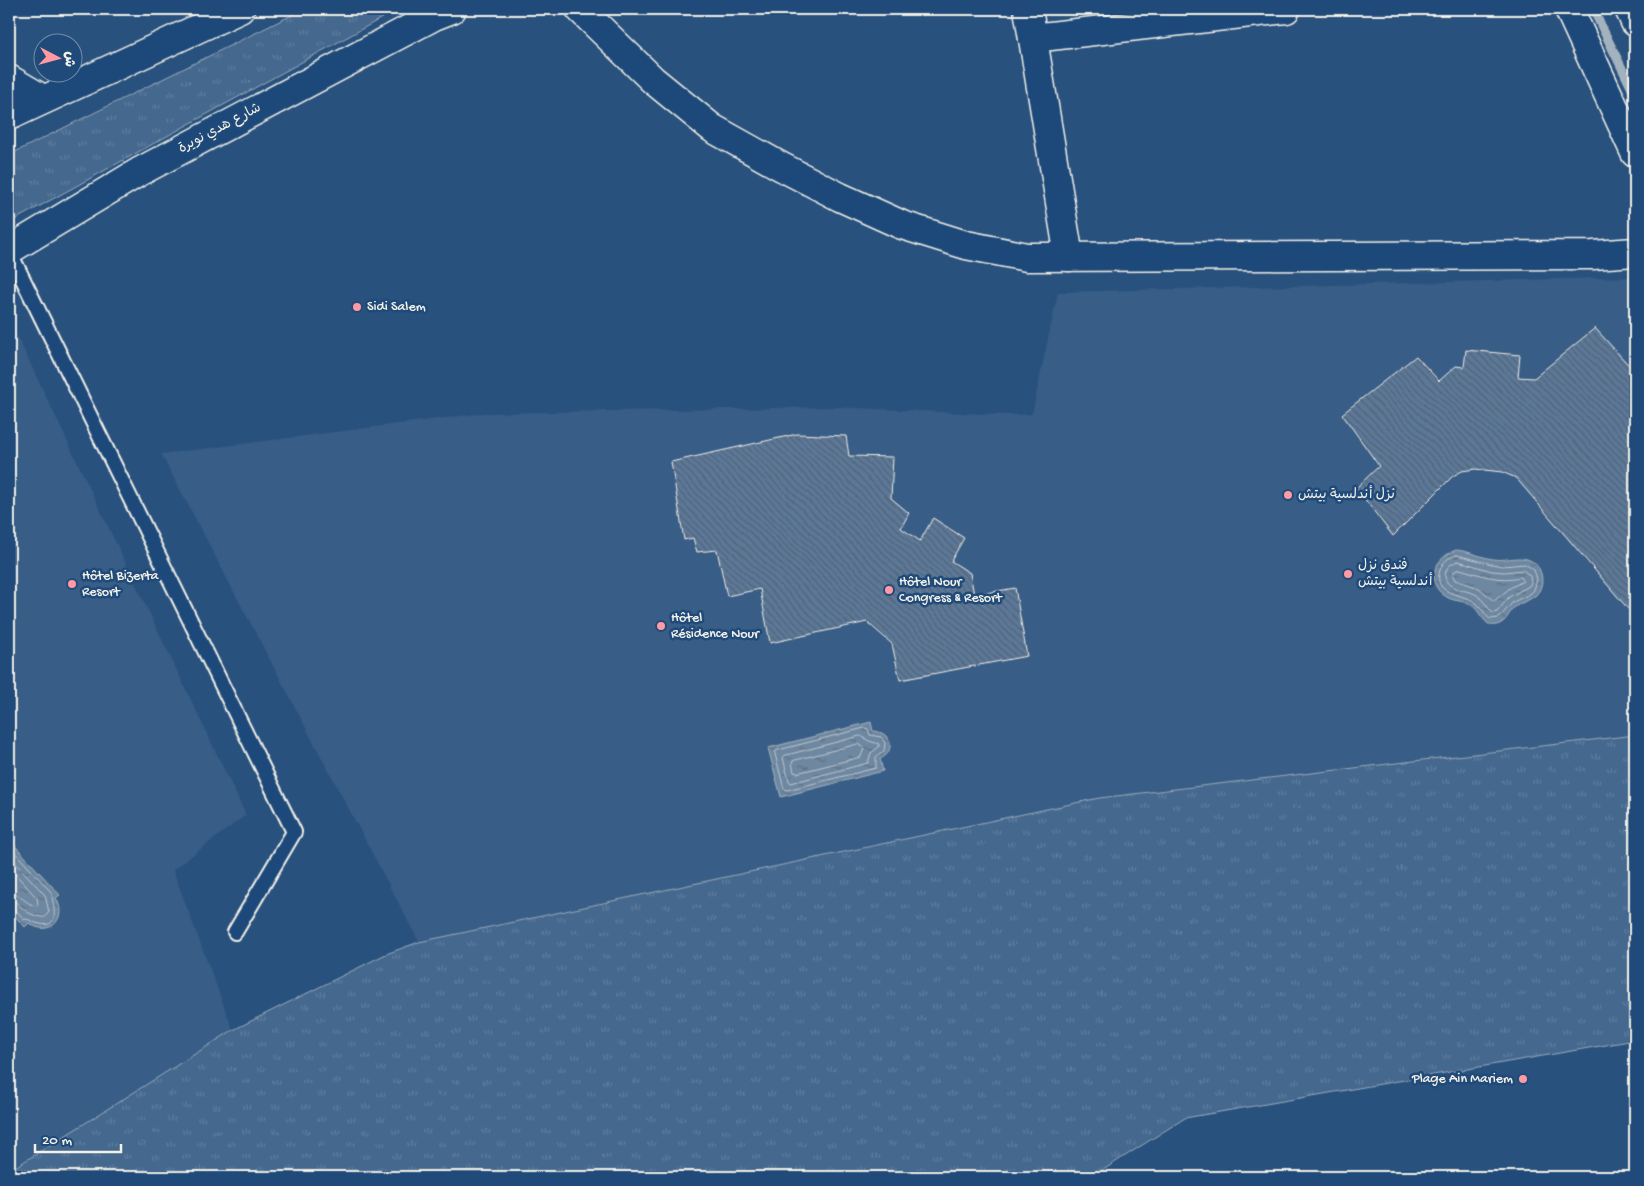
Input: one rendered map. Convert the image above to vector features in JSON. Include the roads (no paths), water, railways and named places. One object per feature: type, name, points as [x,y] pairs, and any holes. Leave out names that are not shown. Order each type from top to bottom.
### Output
[{"type":"street","points":[[9,116],[240,9]]},
{"type":"street","points":[[580,9],[653,80],[712,128],[814,184],[902,225],[966,245],[1028,257],[1583,255],[1635,252]]},
{"type":"street","points":[[1028,9],[1070,257]]},
{"type":"street","points":[[1033,38],[1286,9]]},
{"type":"street","points":[[1569,9],[1635,153]]},
{"type":"street","points":[[1629,9],[1635,22]]},
{"type":"street","name":"شارع هدي نويرة","points":[[9,250],[139,172],[443,11]]},
{"type":"street","points":[[9,79],[43,99]]},
{"type":"lane","points":[[9,250],[294,832],[235,932]]},
{"type":"water","points":[[1456,550],[1493,559],[1527,559],[1537,565],[1542,575],[1539,591],[1533,598],[1515,607],[1503,622],[1492,625],[1484,620],[1471,605],[1448,598],[1435,584],[1435,570],[1438,564],[1442,558]]},
{"type":"water","points":[[871,722],[873,731],[884,734],[890,742],[889,752],[880,759],[883,771],[781,797],[768,748]]},
{"type":"water","points":[[9,839],[60,895],[56,898],[60,913],[58,919],[49,927],[36,927],[29,923],[25,927],[9,910]]},
{"type":"waterway","points":[[1593,9],[1635,95]]},
{"type":"place","name":"Sidi Salem","points":[[357,307]]},
{"type":"place","name":"نزل أندلسية بيتش","points":[[1288,495]]},
{"type":"place","name":"فندق نزل أندلسية بيتش","points":[[1348,574]]},
{"type":"place","name":"Hôtel Bizerta Resort","points":[[72,584]]},
{"type":"place","name":"Hôtel Nour Congress & Resort","points":[[889,590]]},
{"type":"place","name":"Hôtel Résidence Nour","points":[[661,626]]},
{"type":"place","name":"Plage Ain Mariem","points":[[1523,1079]]}]
